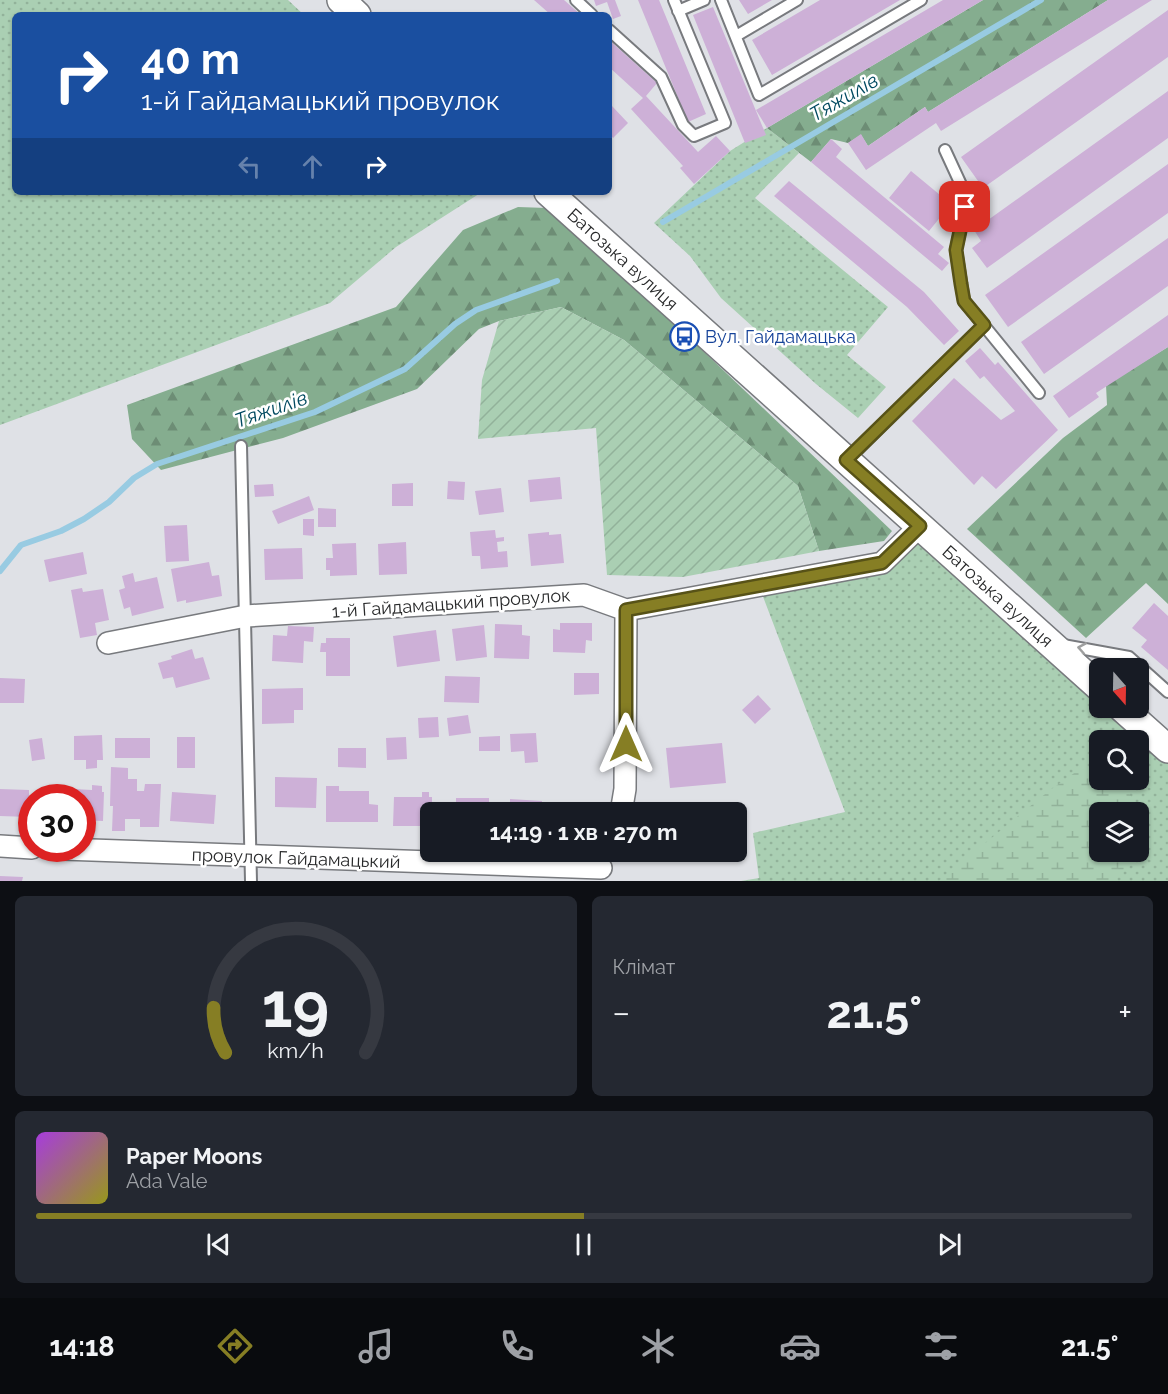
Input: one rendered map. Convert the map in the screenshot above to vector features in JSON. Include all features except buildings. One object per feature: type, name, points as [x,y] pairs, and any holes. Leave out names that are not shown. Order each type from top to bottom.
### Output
[{"type":"street","points":[[341,0],[354,12]]},
{"type":"street","name":"Батозька вулиця","points":[[551,195],[1089,678]]},
{"type":"street","points":[[623,802],[625,789],[626,610],[882,563],[920,526]]},
{"type":"street","name":"1-й Гайдамацький провулок","points":[[108,644],[246,616],[584,595],[626,610]]},
{"type":"street","points":[[1133,718],[1168,749]]},
{"type":"street","points":[[0,846],[18,847]]},
{"type":"street","name":"провулок Гайдамацький","points":[[96,850],[602,867]]},
{"type":"lane","points":[[576,0],[589,12]]},
{"type":"lane","points":[[612,33],[661,77],[682,125],[694,136],[725,123],[676,5],[704,0]]},
{"type":"lane","points":[[722,0],[759,95],[921,0]]},
{"type":"lane","points":[[736,36],[797,0]]},
{"type":"lane","points":[[945,150],[963,189],[965,207],[956,250],[964,301],[1039,393]]},
{"type":"lane","points":[[846,460],[984,325]]},
{"type":"lane","points":[[241,446],[251,881]]},
{"type":"lane","points":[[1049,642],[1130,657],[1168,692]]},
{"type":"green space","points":[[0,0],[288,0],[301,12],[12,12],[12,195],[477,195],[396,247],[330,303],[0,425]]},
{"type":"green space","points":[[983,0],[1108,0],[928,112],[925,107],[868,146],[861,135],[848,143],[831,139],[811,162],[767,128]]},
{"type":"green space","points":[[767,128],[799,153],[755,198],[888,307],[847,355],[886,387],[858,418],[816,384],[721,298],[690,256],[654,223],[730,151]]},
{"type":"green space","points":[[518,207],[547,208],[637,288],[892,531],[884,541],[819,551],[798,486],[624,340],[561,307],[499,321],[479,329],[417,389],[283,438],[161,470],[132,439],[127,405],[396,307],[463,230]]},
{"type":"green space","points":[[561,307],[624,340],[798,486],[819,551],[683,577],[607,575],[596,428],[478,439],[482,380],[499,321]]},
{"type":"green space","points":[[1168,347],[1168,604],[1146,583],[1086,638],[967,529],[1063,438],[1107,405],[1106,385]]},
{"type":"green space","points":[[920,526],[1089,679],[1089,718],[1132,718],[1146,730],[1089,730],[1089,790],[1149,790],[1149,733],[1168,750],[1168,881],[741,881],[759,878],[753,833],[845,812],[759,586],[882,563]]},
{"type":"green space","points":[[1080,769],[1089,770],[1089,790],[1127,790],[1134,802],[1089,802],[1089,862],[1132,862],[1130,866],[1111,881],[939,881],[1050,790]]},
{"type":"waterway","name":"Тяжилів","points":[[663,222],[1041,0]]},
{"type":"waterway","name":"Тяжилів","points":[[0,571],[21,545],[61,531],[84,519],[109,502],[134,478],[157,464],[315,412],[405,369],[455,324],[476,310],[557,281]]},
{"type":"place","name":"Вул. Гайдамацька","points":[[684,336]]},
{"type":"route","points":[[626,744],[626,610],[882,563],[920,526],[846,460],[984,325],[964,301],[961,284],[956,250],[965,207]]}]
